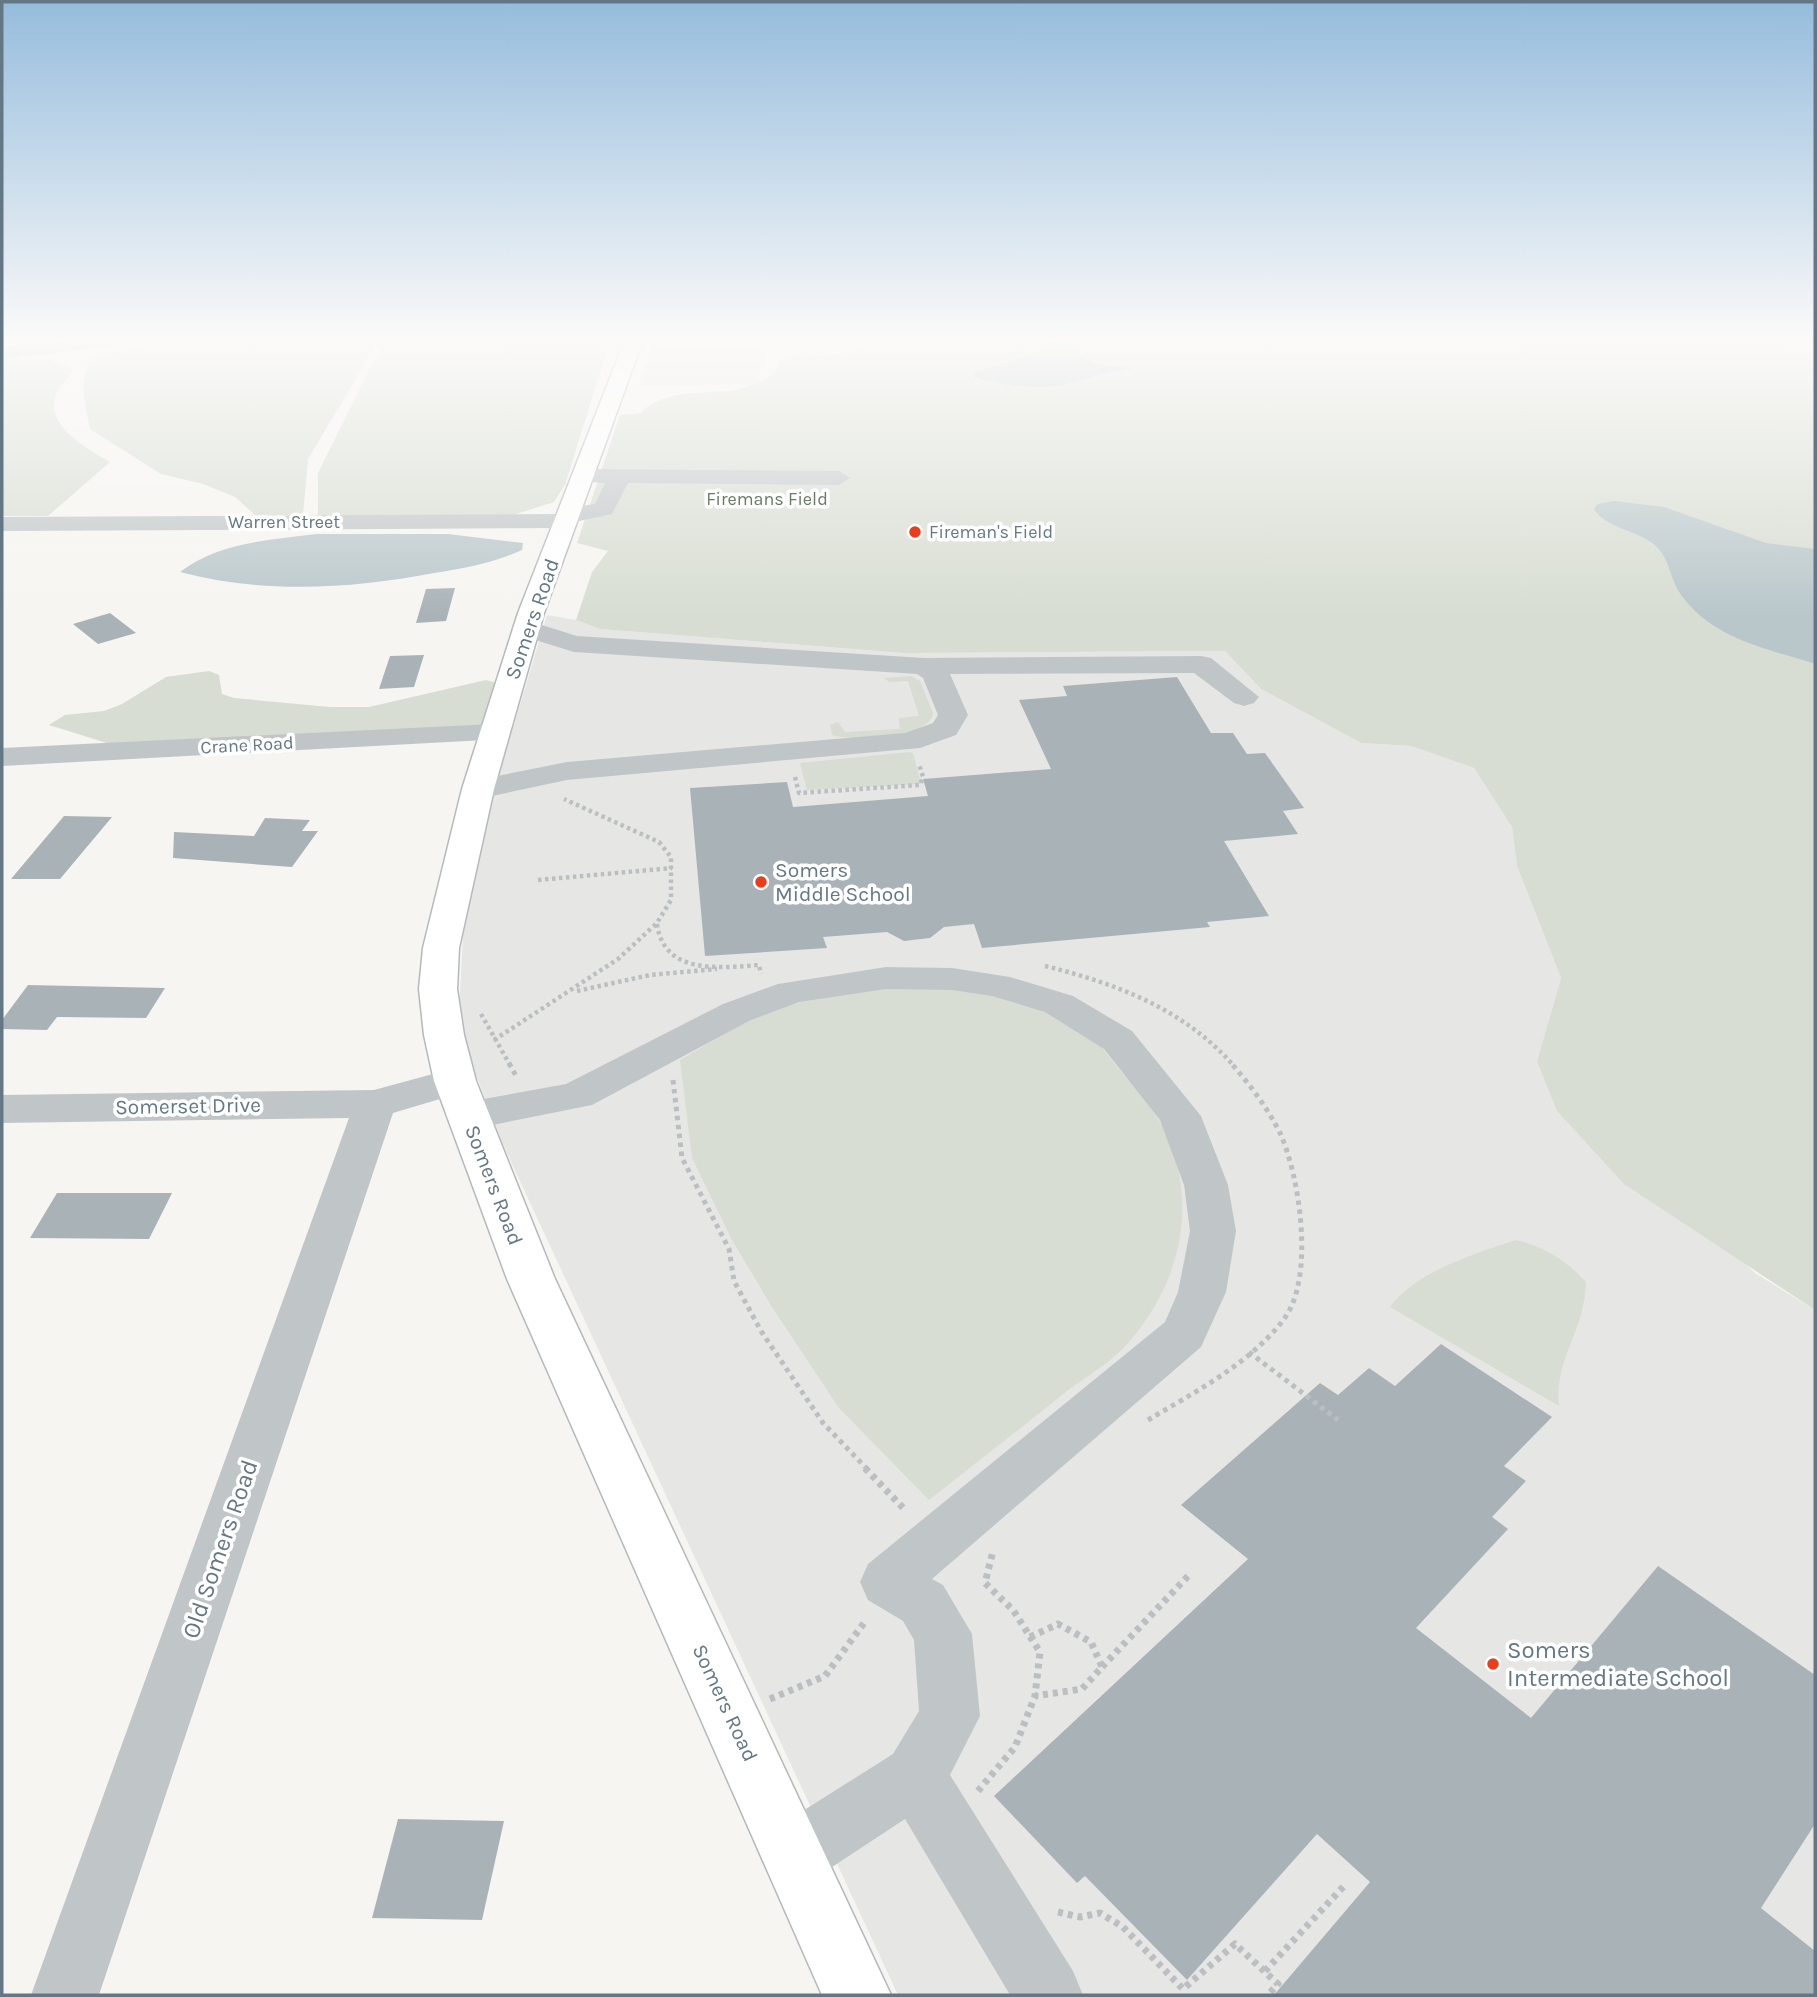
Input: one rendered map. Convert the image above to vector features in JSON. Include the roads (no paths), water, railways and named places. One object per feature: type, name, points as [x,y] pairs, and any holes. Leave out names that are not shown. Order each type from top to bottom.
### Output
[{"type":"main road","name":"Somers Road","points":[[601,430],[526,628],[493,733],[450,900],[438,989],[461,1099],[531,1279],[857,1995]]},
{"type":"street","points":[[584,476],[839,478]]},
{"type":"street","name":"Warren Street","points":[[2,524],[568,517],[604,509],[611,501],[620,476]]},
{"type":"street","points":[[526,628],[574,644],[924,666],[1201,664],[1244,697]]},
{"type":"street","points":[[478,789],[566,771],[928,737],[945,729],[953,715],[934,673],[924,666]]},
{"type":"street","name":"Crane Road","points":[[2,757],[493,733]]},
{"type":"street","name":"Somerset Drive","points":[[2,1109],[374,1104],[577,1095],[737,1012],[792,992],[899,978],[952,979],[997,985],[1059,1004],[1118,1040],[1180,1116],[1206,1185],[1213,1231],[1202,1292],[1184,1334],[888,1582],[923,1603],[943,1634],[950,1716],[915,1776]]},
{"type":"street","name":"Old Somers Road","points":[[65,1995],[374,1104]]},
{"type":"street","points":[[794,1854],[915,1776],[1049,1995]]},
{"type":"place","name":"Fireman's Field","points":[[915,532]]},
{"type":"place","name":"Somers Middle School","points":[[761,882]]},
{"type":"place","name":"Somers Intermediate School","points":[[1493,1664]]},
{"type":"park label","name":"Firemans Field","points":[[767,499]]}]
